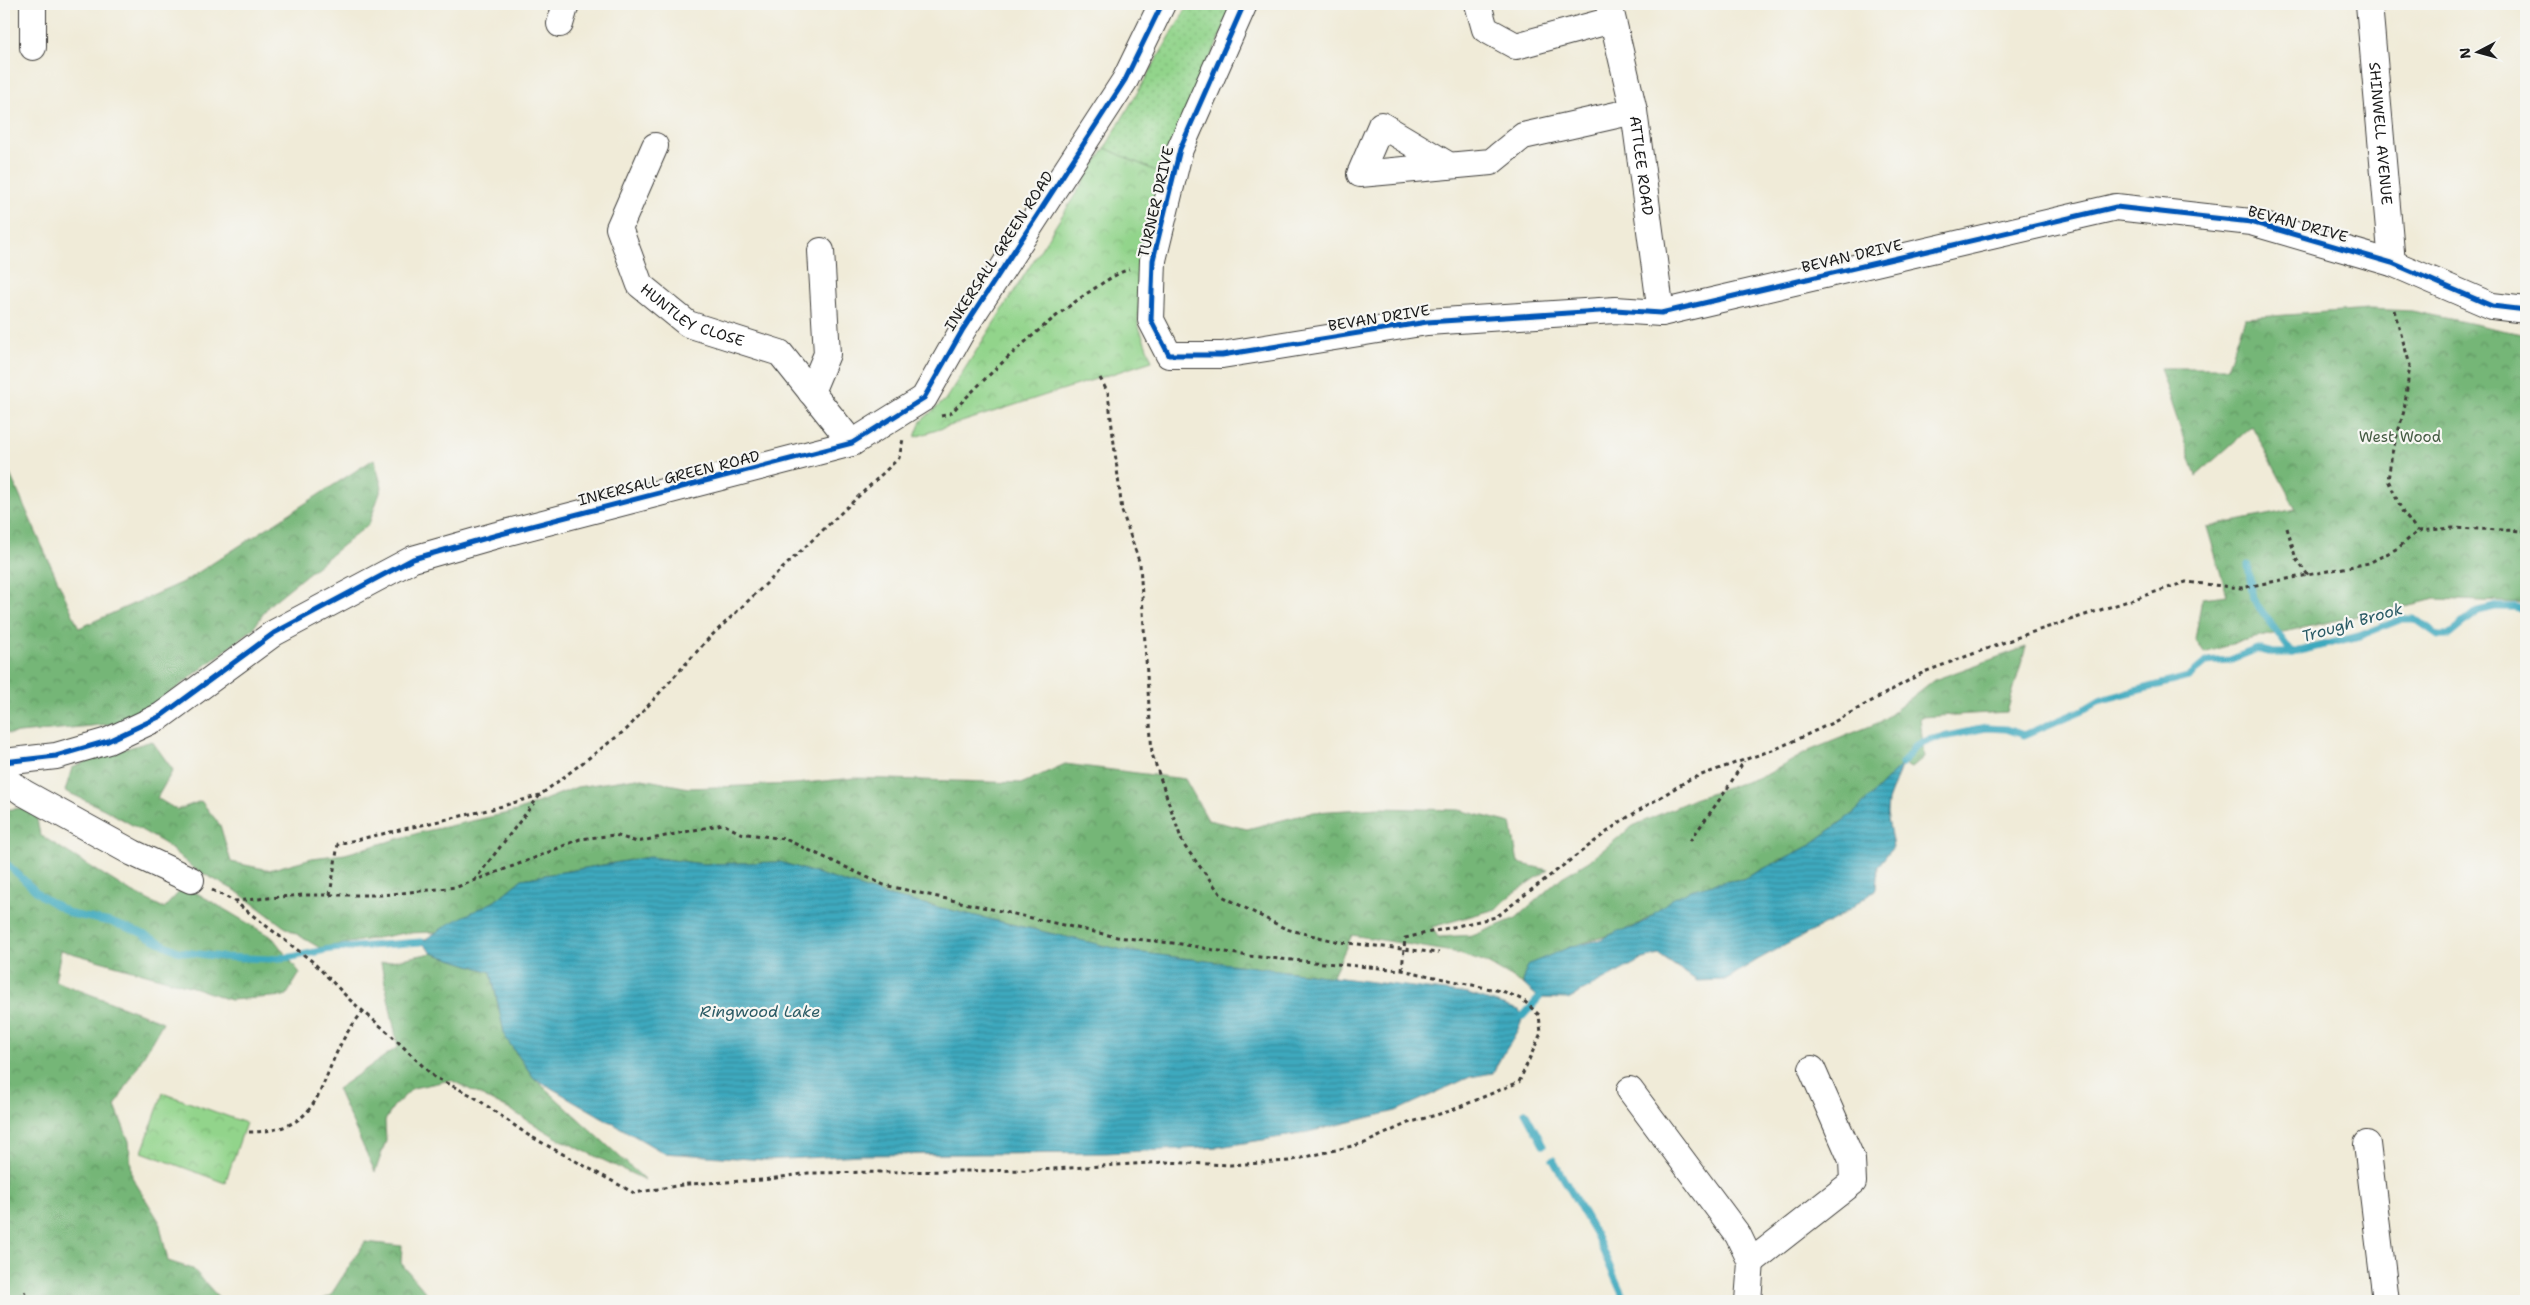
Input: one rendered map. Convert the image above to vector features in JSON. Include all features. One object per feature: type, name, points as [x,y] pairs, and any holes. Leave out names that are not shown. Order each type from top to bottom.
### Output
[{"type":"street","points":[[32,4],[33,46]]},
{"type":"street","name":"INKERSALL GREEN ROAD","points":[[4,762],[56,756],[108,741],[161,716],[274,633],[413,559],[497,535],[852,443],[898,416],[924,398],[962,331],[1125,80],[1162,4]]},
{"type":"street","name":"TURNER DRIVE","points":[[1169,355],[1151,320],[1153,260],[1180,148],[1244,4]]},
{"type":"street","name":"ATTLEE ROAD","points":[[1478,4],[1485,29],[1516,46],[1610,12],[1634,111],[1661,313]]},
{"type":"street","name":"SHINWELL AVENUE","points":[[2369,4],[2392,263]]},
{"type":"street","points":[[1450,166],[1491,162],[1523,136],[1634,111]]},
{"type":"street","name":"HUNTLEY CLOSE","points":[[655,146],[619,228],[640,285],[688,324],[780,353],[852,443]]},
{"type":"street","name":"BEVAN DRIVE","points":[[1169,355],[1222,355],[1427,322],[1614,310],[1661,313],[2116,207],[2251,222],[2392,263],[2492,306],[2526,310]]},
{"type":"street","points":[[812,392],[827,354],[821,251]]},
{"type":"street","points":[[4,779],[24,794],[133,853],[191,880]]},
{"type":"street","points":[[1751,1262],[1853,1182],[1852,1160],[1812,1069]]},
{"type":"street","points":[[1630,1090],[1738,1235],[1751,1262],[1748,1301]]},
{"type":"street","points":[[2367,1144],[2386,1301]]},
{"type":"path","points":[[940,416],[950,414],[992,371],[1067,308],[1117,273],[1153,260]]},
{"type":"path","points":[[2394,310],[2410,366],[2404,411],[2392,453],[2388,480],[2404,513],[2418,531]]},
{"type":"path","points":[[1100,378],[1108,394],[1122,511],[1140,564],[1152,754],[1183,844],[1222,896],[1286,929],[1340,942],[1439,953]]},
{"type":"path","points":[[474,880],[540,795],[627,729],[710,637],[899,458],[907,419],[898,416]]},
{"type":"path","points":[[2287,528],[2296,559],[2308,576]]},
{"type":"path","points":[[1402,970],[1405,938],[1496,917],[1620,822],[1690,779],[1778,748],[1832,723],[1924,672],[2024,634],[2186,582],[2241,588],[2369,563],[2398,548],[2418,531],[2453,528],[2526,531]]},
{"type":"path","points":[[1690,841],[1725,792],[1744,760]]},
{"type":"path","points":[[330,895],[338,844],[492,809],[540,795]]},
{"type":"path","points":[[191,880],[234,901],[314,962],[434,1077],[473,1096],[528,1135],[634,1193],[688,1184],[762,1180],[808,1173],[1038,1170],[1164,1162],[1231,1165],[1289,1161],[1365,1143],[1408,1123],[1450,1111],[1519,1082],[1541,1033],[1539,1015],[1523,1000],[1505,992],[1402,970],[1248,956],[1180,944],[1118,937],[1018,916],[884,885],[785,838],[740,833],[723,824],[637,842],[615,835],[580,839],[457,887],[391,894],[330,895],[234,901]]},
{"type":"path","points":[[248,1132],[270,1132],[297,1122],[314,1105],[347,1034],[363,1011]]},
{"type":"path","points":[[12,1301],[26,1292]]},
{"type":"green space","points":[[1189,4],[1234,4],[1160,173],[1105,148]]},
{"type":"green space","points":[[1105,148],[1160,173],[1139,279],[1138,324],[1152,361],[915,437],[921,421],[945,400]]},
{"type":"green space","name":"West Wood","points":[[2369,309],[2412,311],[2526,335],[2526,603],[2437,599],[2241,641],[2205,653],[2195,640],[2202,598],[2227,595],[2207,527],[2296,509],[2252,426],[2196,476],[2160,368],[2227,368],[2245,318]]},
{"type":"green space","points":[[374,459],[382,487],[369,524],[269,605],[253,629],[142,715],[121,723],[9,734],[4,730],[4,461],[79,628],[185,581]]},
{"type":"green space","points":[[2026,647],[2007,712],[1920,717],[1924,757],[1911,768],[1902,764],[1855,812],[1807,847],[1743,879],[1716,883],[1657,912],[1632,928],[1570,947],[1524,974],[1523,984],[1489,964],[1453,952],[1352,935],[1332,977],[1127,951],[885,895],[780,862],[703,864],[649,857],[522,879],[495,901],[437,932],[405,933],[320,948],[283,926],[236,891],[193,868],[164,843],[104,809],[65,791],[72,768],[97,757],[152,741],[173,770],[157,798],[177,810],[201,801],[220,825],[231,862],[269,870],[312,858],[345,854],[422,832],[517,811],[577,787],[637,778],[689,788],[795,784],[854,778],[1023,783],[1065,764],[1185,779],[1208,820],[1247,829],[1314,812],[1380,808],[1459,810],[1511,823],[1518,863],[1548,870],[1514,893],[1496,909],[1432,927],[1438,937],[1475,935],[1516,918],[1562,877],[1589,861],[1633,826],[1694,799],[1766,775],[1811,750],[1880,722],[1934,680]]},
{"type":"green space","points":[[21,808],[36,814],[40,835],[128,890],[164,908],[185,886],[273,938],[300,973],[286,996],[230,1000],[196,988],[61,950],[55,981],[163,1022],[115,1106],[129,1141],[132,1177],[159,1221],[168,1261],[193,1269],[222,1301],[16,1301],[4,1287],[4,810]]},
{"type":"green space","points":[[432,953],[491,972],[505,1037],[534,1078],[645,1180],[559,1139],[512,1111],[451,1080],[413,1088],[393,1107],[385,1121],[386,1141],[375,1172],[337,1089],[398,1047],[381,963]]},
{"type":"green space","points":[[163,1093],[246,1123],[225,1183],[142,1152]]},
{"type":"green space","points":[[365,1242],[402,1246],[401,1263],[433,1301],[319,1301],[330,1296]]},
{"type":"water","points":[[1902,764],[1888,801],[1887,813],[1893,847],[1878,866],[1876,889],[1839,917],[1759,959],[1725,980],[1697,981],[1659,955],[1643,959],[1568,999],[1539,998],[1523,984],[1524,974],[1529,964],[1570,947],[1600,940],[1618,931],[1632,928],[1645,921],[1670,900],[1690,890],[1716,883],[1743,879],[1807,847],[1855,812]]},
{"type":"water","name":"Ringwood Lake","points":[[649,857],[703,864],[780,862],[885,895],[1127,951],[1468,994],[1519,1010],[1523,1016],[1521,1024],[1493,1073],[1470,1077],[1396,1111],[1300,1134],[1219,1147],[1106,1153],[861,1155],[765,1160],[664,1153],[534,1078],[505,1037],[491,972],[432,953],[421,942],[452,922],[495,901],[522,879]]},
{"type":"waterway","points":[[2248,565],[2253,599],[2292,653]]},
{"type":"waterway","name":"Trough Brook","points":[[1902,764],[1915,747],[1928,740],[1986,728],[2006,729],[2024,735],[2083,710],[2098,701],[2188,677],[2206,662],[2230,660],[2257,649],[2273,653],[2292,653],[2359,636],[2402,619],[2415,619],[2438,635],[2449,635],[2478,611],[2495,607],[2516,607],[2526,612]]},
{"type":"waterway","points":[[4,861],[41,896],[71,914],[110,922],[139,932],[177,951],[222,957],[269,959],[292,957],[330,949],[421,942]]},
{"type":"waterway","name":"Trough Brook","points":[[1523,1016],[1539,998]]},
{"type":"waterway","points":[[1525,1112],[1543,1145]]},
{"type":"waterway","points":[[1553,1160],[1596,1235],[1625,1301]]},
{"type":"cycle path","points":[[4,762],[56,756],[108,741],[161,716],[274,633],[413,559],[497,535],[852,443],[924,398],[962,331],[1125,80],[1162,4]]},
{"type":"cycle path","points":[[1244,4],[1180,149],[1153,260],[1151,320],[1169,355],[1222,355],[1427,322],[1615,310],[1661,313],[2116,207],[2251,222],[2392,263],[2492,306],[2526,310]]}]
